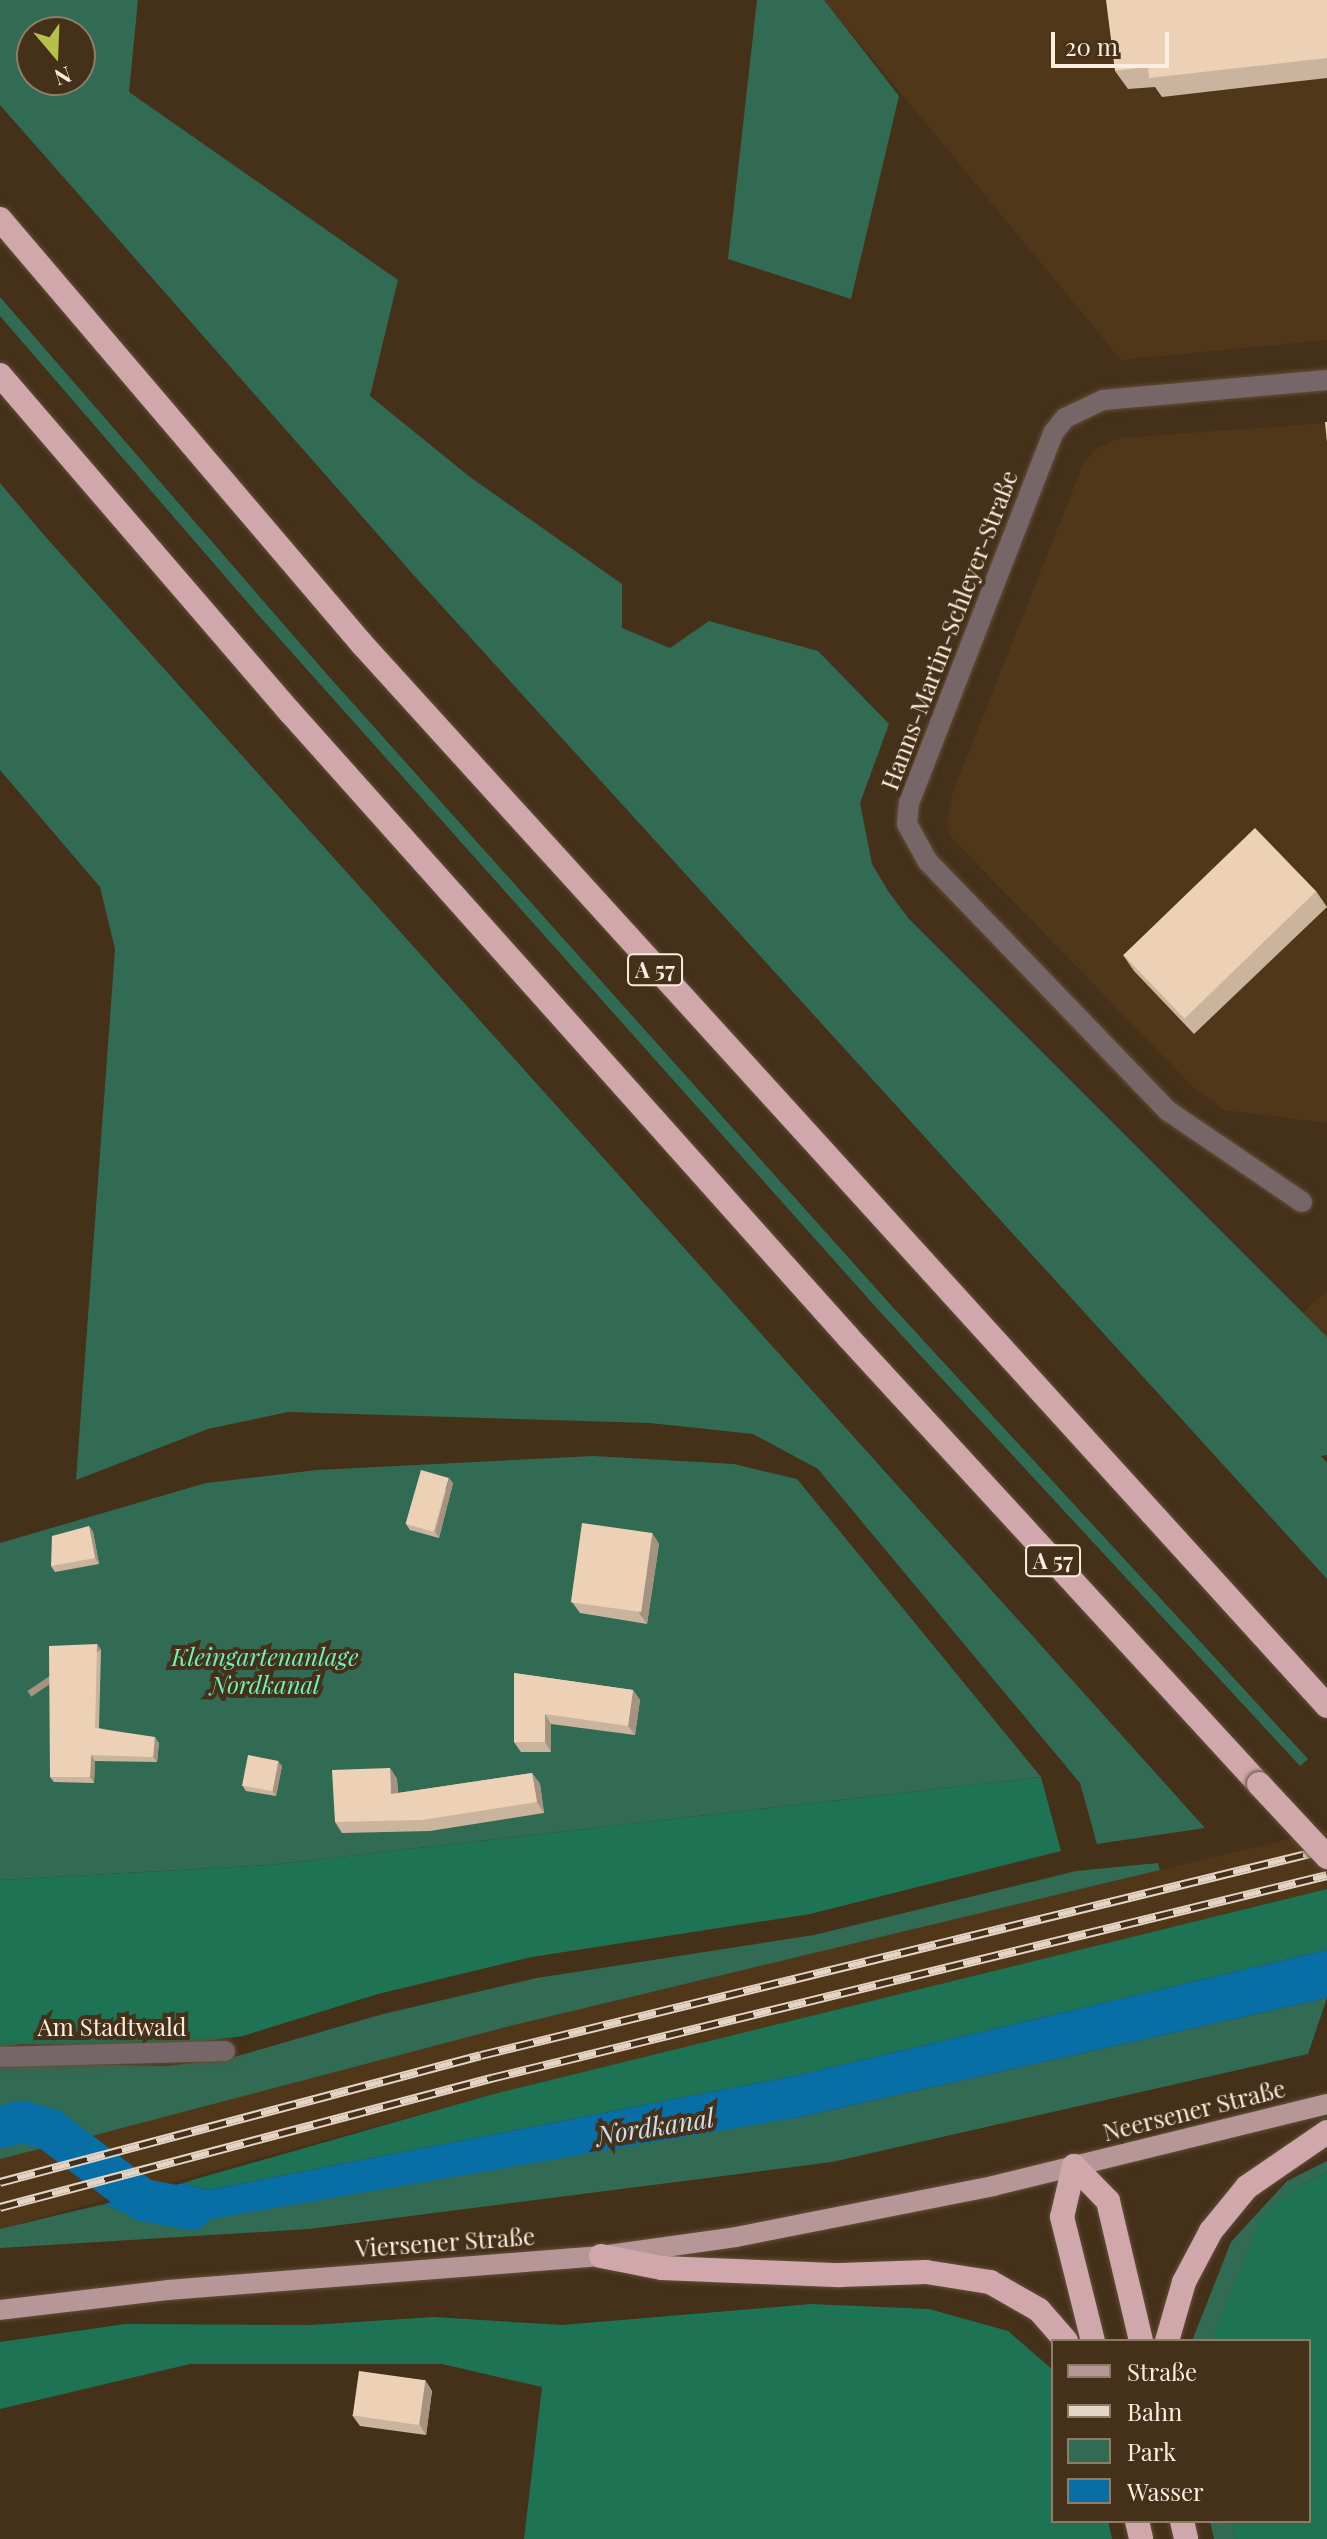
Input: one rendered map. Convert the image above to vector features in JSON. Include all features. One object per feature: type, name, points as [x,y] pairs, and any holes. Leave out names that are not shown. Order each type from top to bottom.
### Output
[{"type":"highway","name":"A 57","points":[[0,219],[362,644],[1327,1706]]},
{"type":"highway","name":"A 57","points":[[0,375],[290,712],[848,1337],[1327,1857]]},
{"type":"highway","points":[[1168,2339],[1184,2282],[1211,2231],[1247,2187],[1327,2132]]},
{"type":"highway","points":[[1074,2166],[1062,2217],[1092,2339]]},
{"type":"highway","points":[[1074,2166],[1108,2201],[1141,2339]]},
{"type":"highway","points":[[601,2256],[662,2268],[840,2275],[926,2272],[990,2282],[1039,2310],[1064,2339]]},
{"type":"main road","name":"Neersener Straße","points":[[891,2208],[1327,2104]]},
{"type":"main road","name":"Viersener Straße","points":[[0,2310],[168,2290],[601,2256],[891,2208]]},
{"type":"street","name":"Hanns-Martin-Schleyer-Straße","points":[[1302,1202],[1168,1111],[928,862],[907,824],[909,803],[1054,432],[1065,418],[1103,400],[1327,380]]},
{"type":"street","name":"Am Stadtwald","points":[[0,2057],[225,2051]]},
{"type":"shaded area","points":[[824,0],[1327,0],[1327,340],[1121,360]]},
{"type":"shaded area","points":[[1327,423],[1327,1123],[1224,1110],[1194,1088],[951,837],[947,825],[953,791],[1084,462],[1097,448],[1120,438]]},
{"type":"shaded area","points":[[1327,1290],[1327,1337],[1303,1313]]},
{"type":"shaded area","points":[[1327,1830],[1327,1889],[490,2095],[0,2229],[0,2159],[514,2025]]},
{"type":"green space","points":[[0,0],[138,0],[129,92],[398,280],[370,396],[470,477],[622,584],[622,628],[670,648],[709,621],[818,651],[889,724],[860,803],[872,864],[888,891],[909,919],[1327,1337],[1327,1455],[1321,1456],[1327,1463],[1327,1579],[418,580],[0,105]]},
{"type":"green space","points":[[757,0],[824,0],[899,96],[851,299],[728,259]]},
{"type":"green space","points":[[0,297],[324,671],[889,1303],[1308,1759],[1300,1766],[882,1314],[261,618],[0,316]]},
{"type":"green space","points":[[0,483],[1205,1828],[1097,1844],[1080,1783],[818,1469],[753,1434],[650,1423],[288,1412],[208,1429],[76,1480],[115,949],[100,887],[0,770]]},
{"type":"green space","name":"Kleingartenanlage Nordkanal","points":[[593,1456],[734,1464],[797,1479],[1041,1777],[270,1865],[0,1880],[0,1543],[206,1483],[317,1470]]},
{"type":"green space","points":[[1041,1777],[1061,1851],[810,1914],[532,1957],[378,1994],[243,2036],[167,2046],[22,2044],[0,2048],[0,1880],[270,1865]]},
{"type":"green space","points":[[1158,1863],[1160,1870],[514,2025],[84,2138],[49,2112],[18,2108],[0,2112],[0,2068],[22,2063],[166,2066],[227,2059],[383,2014],[537,1978],[814,1935],[1076,1871]]},
{"type":"green space","points":[[1327,1889],[1327,1950],[799,2075],[208,2190],[182,2183],[490,2095]]},
{"type":"green space","points":[[1327,1998],[1308,2054],[832,2162],[309,2229],[0,2248],[0,2229],[104,2204],[142,2221],[800,2117]]},
{"type":"green space","points":[[0,2139],[3,2139],[47,2147],[0,2159]]},
{"type":"green space","points":[[1327,2161],[1327,2172],[1300,2185],[1216,2339],[1193,2339],[1231,2242],[1287,2181]]},
{"type":"green space","points":[[1327,2172],[1327,2539],[1236,2539],[1232,2523],[1311,2523],[1311,2339],[1215,2339],[1215,2332],[1262,2216],[1300,2185]]},
{"type":"green space","points":[[811,2304],[929,2309],[1008,2331],[1051,2368],[1051,2523],[1108,2523],[1112,2539],[524,2539],[542,2387],[442,2364],[190,2364],[0,2409],[0,2342],[125,2324],[311,2325],[433,2317],[562,2325]]},
{"type":"green space","points":[[1210,2523],[1232,2523],[1236,2539],[1214,2539]]},
{"type":"water","points":[[1327,1950],[1327,1998],[800,2117],[205,2220],[142,2221],[104,2204],[182,2183],[208,2190],[799,2075]]},
{"type":"pier","points":[[181,2180],[190,2181],[100,2205],[103,2200]]},
{"type":"building","points":[[1106,0],[1327,0],[1327,58],[1149,78],[1148,67],[1115,71]]},
{"type":"building","points":[[1255,828],[1316,891],[1184,1018],[1123,955]]},
{"type":"building","points":[[421,1470],[449,1478],[433,1532],[406,1524]]},
{"type":"building","points":[[582,1523],[652,1533],[641,1612],[571,1602]]},
{"type":"building","points":[[89,1526],[95,1558],[51,1566],[52,1536]]},
{"type":"building","points":[[97,1644],[95,1728],[155,1737],[153,1757],[91,1755],[90,1777],[50,1777],[49,1646]]},
{"type":"building","points":[[514,1673],[633,1690],[628,1726],[545,1714],[545,1742],[514,1742]]},
{"type":"building","points":[[248,1755],[278,1761],[273,1791],[242,1785]]},
{"type":"building","points":[[390,1768],[391,1794],[532,1773],[537,1802],[422,1820],[335,1822],[332,1770]]},
{"type":"building","points":[[359,2371],[425,2380],[419,2425],[353,2416]]},
{"type":"waterway","name":"Nordkanal","points":[[0,2127],[22,2122],[49,2129],[143,2200],[191,2209]]},
{"type":"railway","points":[[0,2182],[481,2055],[1327,1849]]},
{"type":"railway","points":[[0,2207],[491,2078],[1327,1875]]}]
